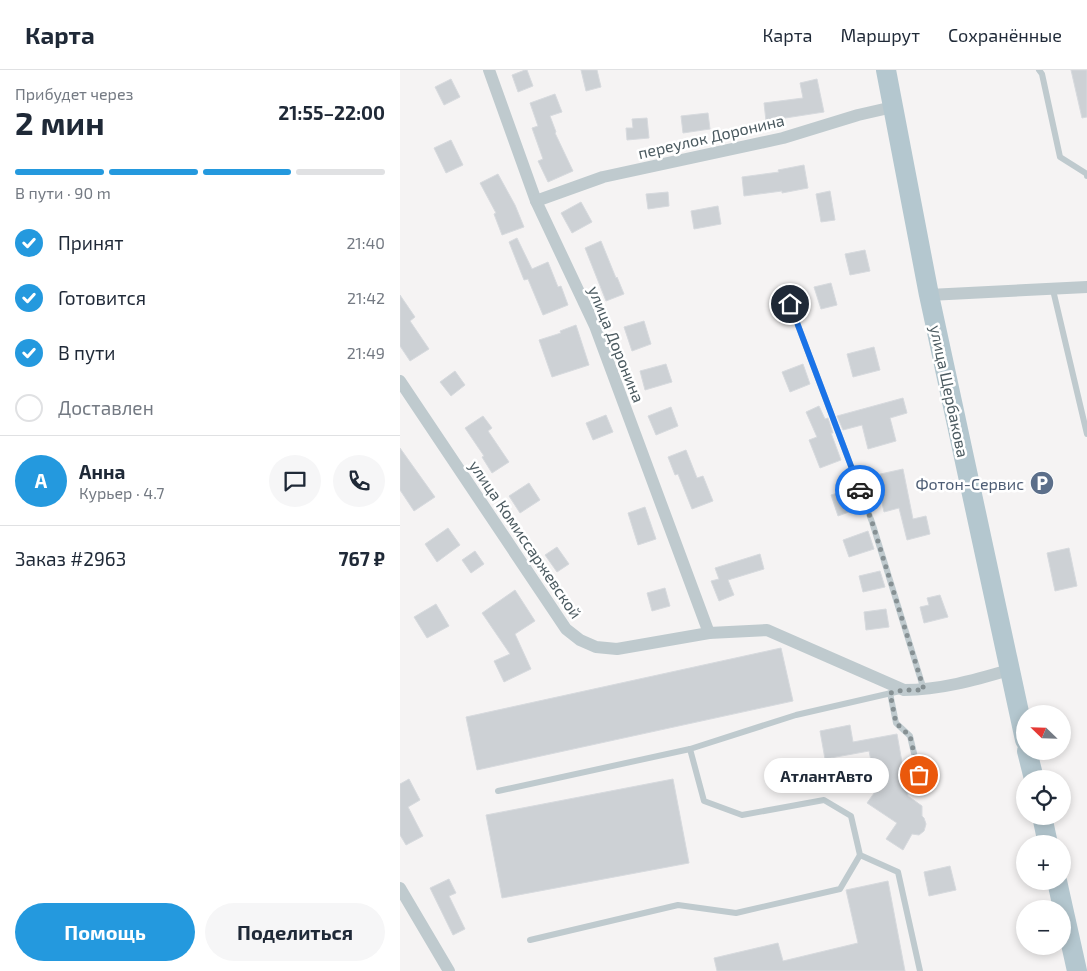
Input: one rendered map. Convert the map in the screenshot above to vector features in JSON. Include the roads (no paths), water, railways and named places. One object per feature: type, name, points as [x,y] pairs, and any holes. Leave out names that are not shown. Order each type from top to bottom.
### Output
[{"type":"main road","name":"улица Щербакова","points":[[886,70],[929,295],[1017,705]]},
{"type":"main road","points":[[1058,890],[1076,971]]},
{"type":"street","name":"улица Доронина","points":[[489,70],[536,201],[595,326],[709,633]]},
{"type":"street","name":"переулок Доронина","points":[[536,201],[603,177],[783,138],[858,115],[893,107]]},
{"type":"street","points":[[929,295],[1087,287]]},
{"type":"street","name":"улица Комиссаржевской","points":[[400,381],[566,629],[580,640],[596,647],[617,649],[709,633],[767,630],[904,690],[924,690],[963,683],[1009,670]]},
{"type":"street","points":[[400,888],[449,971]]},
{"type":"lane","points":[[1039,70],[1042,74],[1060,157],[1087,176]]},
{"type":"lane","points":[[1052,290],[1087,434]]},
{"type":"lane","points":[[790,304],[872,522],[924,690]]},
{"type":"lane","points":[[498,791],[690,749],[796,715],[904,690]]},
{"type":"lane","points":[[890,693],[896,723],[910,736],[919,775]]},
{"type":"lane","points":[[530,940],[678,905],[736,913],[840,890],[860,855],[850,816],[824,800],[742,815],[704,801],[690,749]]},
{"type":"lane","points":[[860,855],[898,872],[920,971]]},
{"type":"place","name":"Фотон-Сервис","points":[[1042,483]]},
{"type":"place","name":"АтлантАвто","points":[[919,775]]}]
